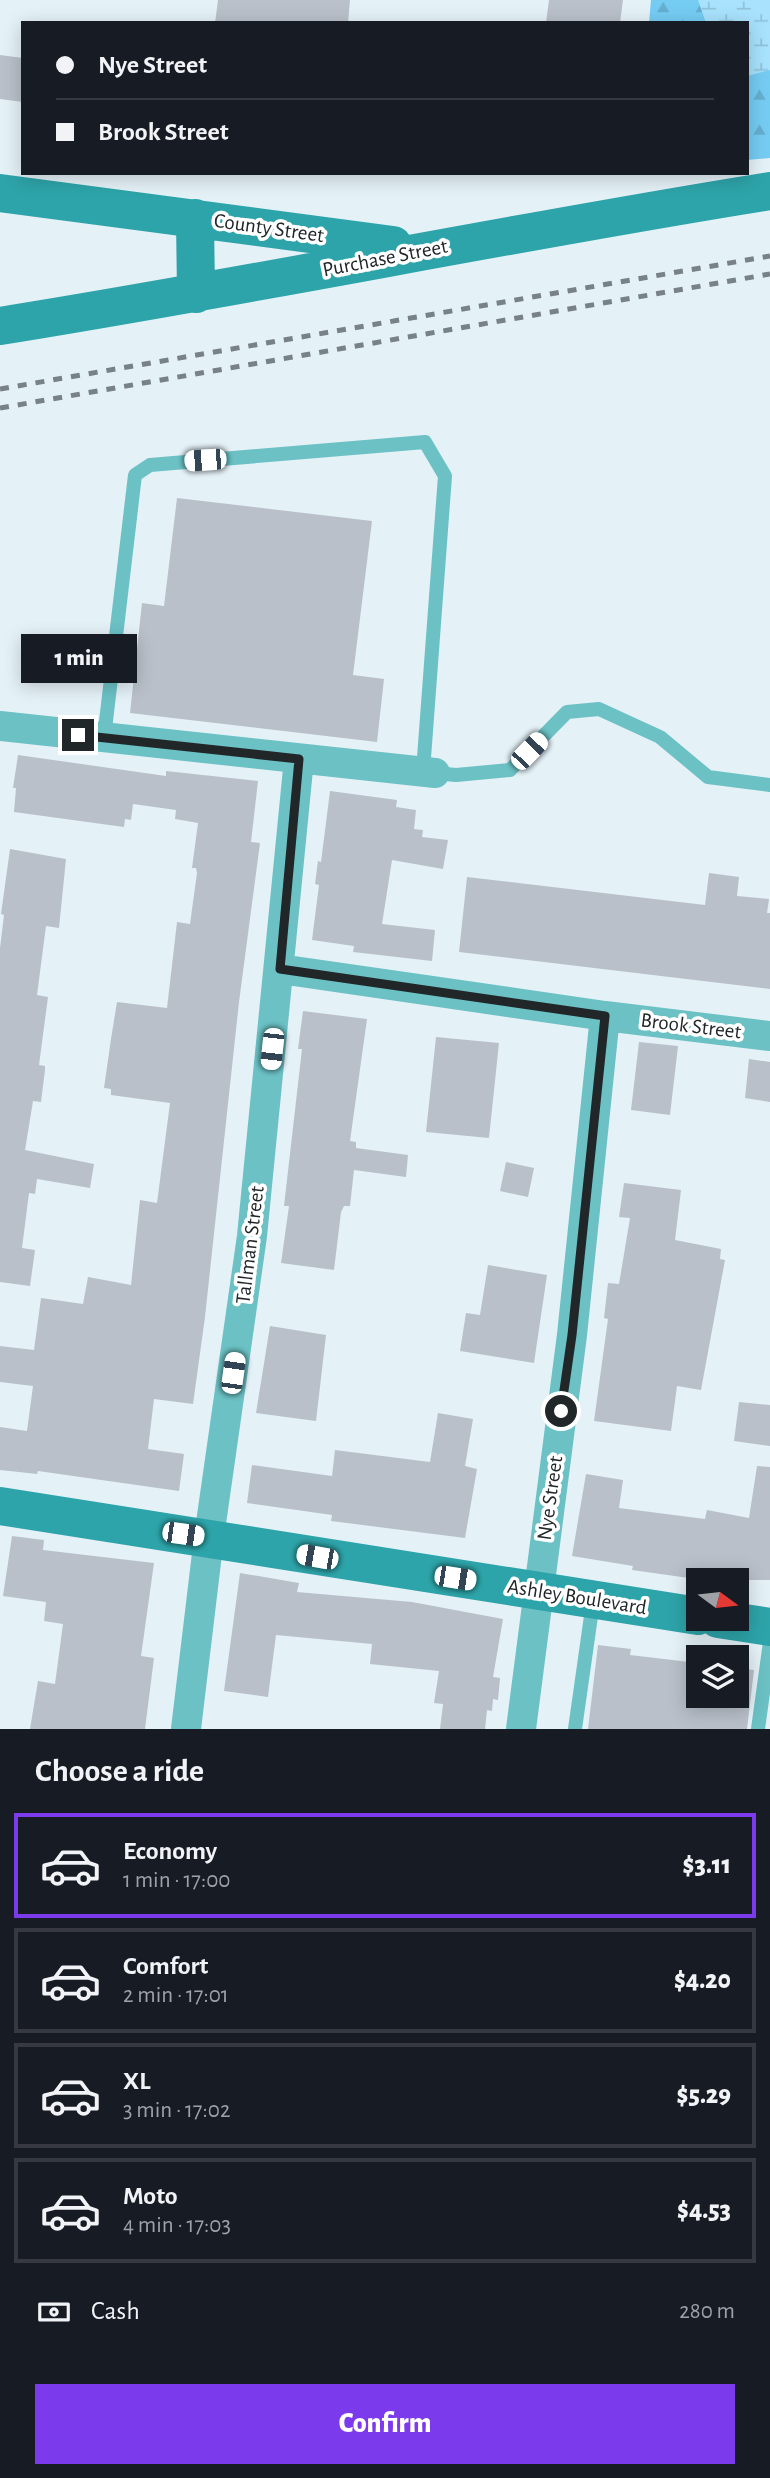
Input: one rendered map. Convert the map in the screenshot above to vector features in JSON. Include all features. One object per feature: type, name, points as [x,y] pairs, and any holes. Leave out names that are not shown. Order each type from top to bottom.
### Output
[{"type":"main road","name":"Purchase Street","points":[[0,326],[196,294],[426,250],[770,191]]},
{"type":"main road","name":"County Street","points":[[0,193],[426,250]]},
{"type":"main road","name":"County Street","points":[[195,218],[196,294]]},
{"type":"main road","name":"Ashley Boulevard","points":[[0,1506],[686,1614]]},
{"type":"main road","points":[[749,1624],[770,1627]]},
{"type":"street","points":[[0,726],[429,772]]},
{"type":"street","name":"Tallman Street","points":[[186,1729],[209,1537],[252,1236],[299,759]]},
{"type":"street","name":"Brook Street","points":[[280,969],[605,1016],[770,1035]]},
{"type":"street","name":"Nye Street","points":[[522,1729],[572,1335],[605,1016]]},
{"type":"lane","points":[[104,738],[135,475],[150,465],[425,442],[445,476],[429,772],[456,775],[510,770],[567,712],[600,709],[660,737],[708,777],[770,785]]},
{"type":"lane","points":[[575,1729],[594,1599]]},
{"type":"lane","points":[[758,1729],[770,1642]]},
{"type":"green space","points":[[651,0],[770,0],[770,158],[749,160],[749,21],[649,21]]},
{"type":"green space","points":[[698,0],[770,0],[770,70],[749,75],[749,21],[705,21]]},
{"type":"building","points":[[218,0],[350,0],[348,21],[215,21]]},
{"type":"building","points":[[549,0],[623,0],[620,21],[546,21]]},
{"type":"building","points":[[0,55],[21,58],[21,102],[0,99]]},
{"type":"building","points":[[177,498],[372,521],[353,675],[384,679],[377,742],[130,713],[142,603],[164,606]]},
{"type":"building","points":[[18,755],[166,776],[166,771],[258,781],[251,842],[260,843],[193,1404],[154,1399],[148,1449],[184,1454],[179,1491],[38,1471],[37,1474],[0,1470],[0,1427],[27,1431],[33,1386],[0,1382],[0,1346],[34,1350],[41,1298],[83,1304],[88,1277],[131,1285],[140,1200],[157,1203],[170,1103],[111,1095],[111,1089],[104,1088],[111,1039],[117,1002],[167,1008],[177,922],[190,924],[197,873],[196,868],[192,868],[198,823],[175,819],[176,810],[133,804],[131,820],[125,819],[124,827],[14,812],[16,788],[13,788]]},
{"type":"building","points":[[330,791],[397,800],[396,807],[416,810],[414,829],[423,830],[422,837],[448,840],[443,869],[392,860],[382,924],[435,930],[432,961],[353,952],[354,946],[312,940],[319,885],[315,884],[318,861],[321,862]]},
{"type":"building","points":[[10,849],[66,859],[59,928],[46,926],[37,995],[48,997],[39,1065],[45,1066],[45,1070],[41,1102],[33,1101],[25,1150],[94,1164],[90,1188],[37,1179],[35,1194],[29,1193],[22,1248],[35,1250],[30,1286],[0,1282],[0,948],[4,915],[1,914]]},
{"type":"building","points":[[709,873],[739,877],[737,896],[769,899],[767,913],[770,913],[770,989],[459,952],[467,877],[705,905]]},
{"type":"building","points":[[303,1011],[367,1019],[350,1141],[356,1142],[356,1148],[408,1155],[406,1177],[354,1170],[350,1206],[344,1206],[341,1212],[334,1270],[281,1263],[289,1206],[284,1206],[302,1049],[298,1049]]},
{"type":"building","points":[[436,1037],[499,1043],[489,1138],[426,1132]]},
{"type":"building","points":[[639,1042],[678,1046],[670,1115],[631,1110]]},
{"type":"building","points":[[749,1059],[770,1062],[770,1102],[745,1098]]},
{"type":"building","points":[[506,1162],[534,1168],[528,1197],[500,1191]]},
{"type":"building","points":[[624,1183],[681,1190],[675,1240],[721,1249],[720,1259],[725,1260],[701,1390],[677,1386],[671,1431],[594,1421],[608,1319],[604,1318],[608,1283],[619,1284],[630,1218],[619,1217]]},
{"type":"building","points":[[488,1265],[547,1275],[534,1363],[460,1351],[466,1313],[480,1315]]},
{"type":"building","points":[[270,1326],[326,1335],[316,1421],[256,1413]]},
{"type":"building","points":[[739,1402],[770,1405],[770,1446],[734,1441]]},
{"type":"building","points":[[438,1413],[473,1419],[465,1466],[477,1469],[465,1538],[331,1521],[332,1515],[247,1503],[252,1465],[332,1476],[335,1450],[430,1462]]},
{"type":"building","points":[[757,1466],[770,1467],[770,1580],[749,1580],[749,1568],[686,1568],[686,1578],[632,1570],[633,1566],[572,1556],[586,1474],[623,1480],[619,1508],[705,1519],[707,1510],[749,1518]]},
{"type":"building","points":[[12,1536],[44,1540],[43,1550],[154,1563],[141,1656],[154,1658],[145,1729],[30,1729],[38,1681],[55,1684],[63,1624],[44,1621],[46,1602],[3,1596]]},
{"type":"building","points":[[240,1573],[299,1583],[297,1592],[412,1602],[503,1619],[493,1677],[500,1678],[498,1700],[493,1699],[492,1711],[487,1710],[485,1729],[440,1729],[443,1704],[434,1703],[439,1671],[370,1664],[372,1644],[276,1635],[268,1697],[224,1691]]},
{"type":"building","points":[[598,1645],[631,1649],[630,1655],[686,1662],[686,1708],[749,1708],[749,1669],[754,1670],[747,1729],[588,1729]]},
{"type":"railway","points":[[0,389],[770,256]]},
{"type":"railway","points":[[0,408],[770,274]]},
{"type":"route","points":[[78,735],[299,759],[280,969],[605,1016],[572,1335],[561,1411]]}]
